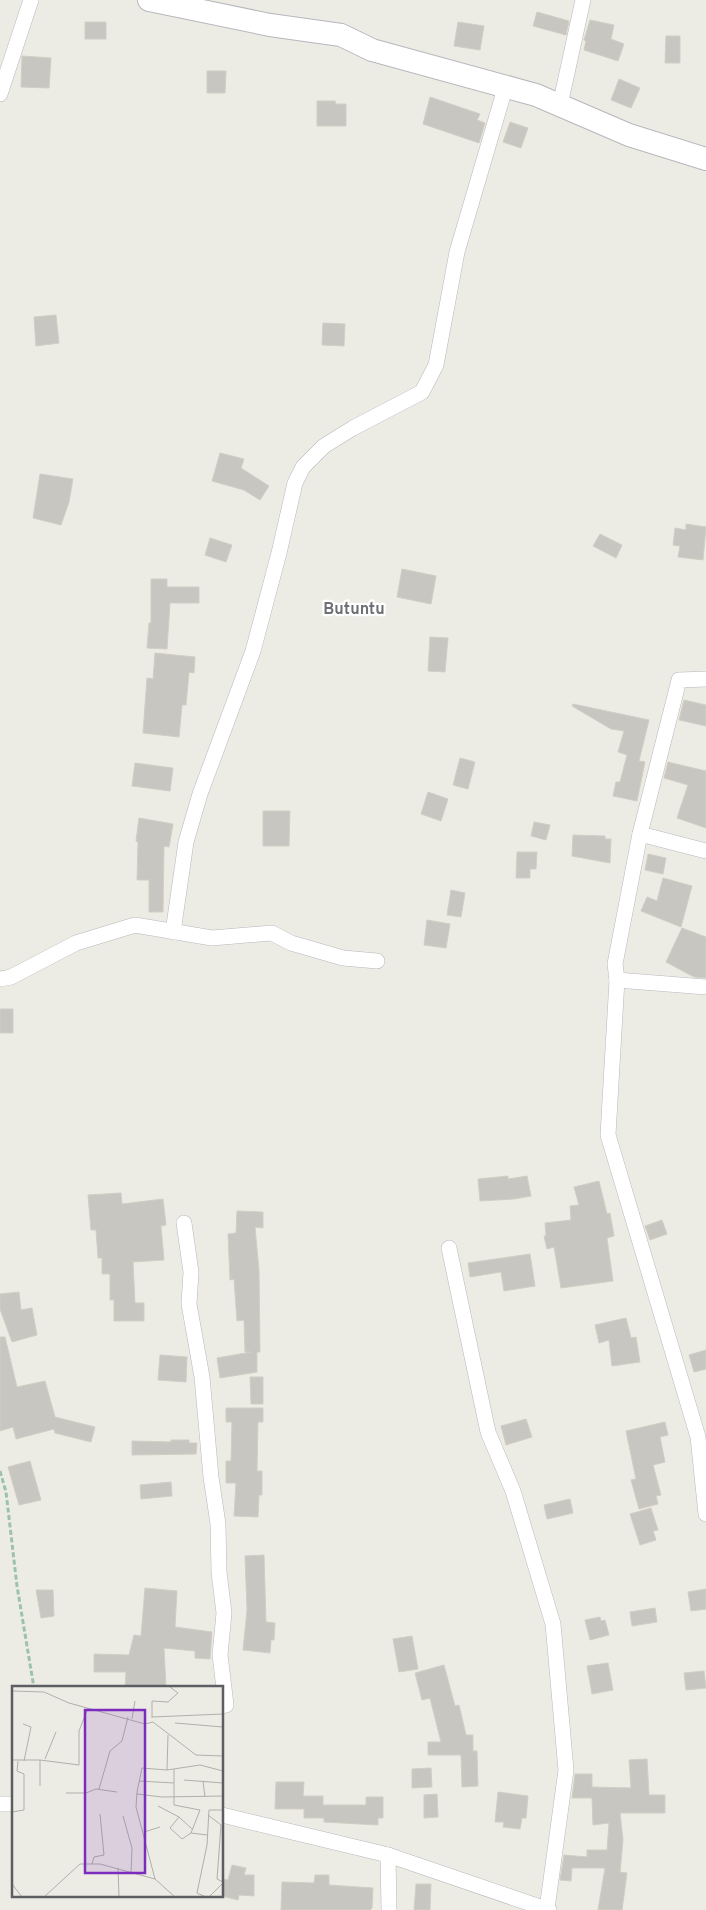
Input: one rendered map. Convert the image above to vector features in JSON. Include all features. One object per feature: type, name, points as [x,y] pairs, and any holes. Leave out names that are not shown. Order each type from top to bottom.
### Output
[{"type":"street","points":[[0,94],[31,0]]},
{"type":"street","points":[[149,0],[270,25],[341,35],[372,50],[506,85],[560,105],[629,135],[706,159]]},
{"type":"street","points":[[560,105],[583,0]]},
{"type":"street","points":[[173,932],[186,842],[200,794],[253,651],[280,553],[295,483],[303,467],[324,446],[353,428],[422,392],[436,365],[457,252],[506,85]]},
{"type":"street","points":[[706,679],[679,680],[640,834],[615,964],[617,980],[608,1135],[702,1435],[706,1514]]},
{"type":"street","points":[[640,834],[706,851]]},
{"type":"street","points":[[0,979],[11,977],[76,943],[135,925],[212,938],[272,933],[291,943],[343,958],[376,960]]},
{"type":"street","points":[[617,980],[706,988]]},
{"type":"street","points":[[184,1223],[191,1272],[189,1304],[202,1377],[211,1477],[218,1524],[219,1572],[224,1614],[220,1656],[224,1686]]},
{"type":"street","points":[[224,1814],[388,1855],[548,1909],[566,1770],[553,1624],[513,1491],[488,1432],[449,1248]]},
{"type":"street","points":[[224,1689],[226,1705],[224,1706]]},
{"type":"street","points":[[388,1855],[390,1910]]},
{"type":"path","points":[[0,1471],[6,1492],[34,1686]]},
{"type":"building","points":[[537,12],[569,21],[566,35],[533,26]]},
{"type":"building","points":[[590,20],[614,25],[611,39],[624,44],[618,61],[584,50],[586,41],[584,40]]},
{"type":"building","points":[[85,22],[106,22],[106,39],[85,39]]},
{"type":"building","points":[[458,22],[484,26],[480,50],[454,46]]},
{"type":"building","points":[[666,36],[680,36],[680,63],[665,63]]},
{"type":"building","points":[[22,56],[51,58],[49,88],[21,87]]},
{"type":"building","points":[[207,71],[226,71],[225,93],[207,93]]},
{"type":"building","points":[[619,79],[640,88],[631,108],[611,100]]},
{"type":"building","points":[[430,97],[480,114],[477,120],[485,123],[479,143],[423,124]]},
{"type":"building","points":[[317,101],[335,101],[336,104],[346,104],[346,126],[317,126]]},
{"type":"building","points":[[510,122],[528,128],[521,148],[503,142]]},
{"type":"building","points":[[56,315],[59,343],[36,346],[34,317]]},
{"type":"building","points":[[323,323],[345,324],[344,346],[322,345]]},
{"type":"building","points":[[220,453],[244,459],[241,468],[269,486],[260,500],[244,490],[212,481]]},
{"type":"building","points":[[40,474],[73,479],[69,502],[61,525],[33,518]]},
{"type":"building","points":[[686,524],[706,527],[703,560],[678,557],[680,546],[673,545],[675,528],[686,530]]},
{"type":"building","points":[[600,534],[622,545],[616,558],[593,546]]},
{"type":"building","points":[[210,538],[232,545],[226,562],[205,555]]},
{"type":"building","points":[[402,569],[436,576],[431,604],[397,597]]},
{"type":"building","points":[[151,579],[167,579],[167,587],[199,587],[199,603],[170,603],[167,649],[147,648],[149,623],[151,623]]},
{"type":"building","points":[[430,637],[448,638],[445,672],[428,671]]},
{"type":"building","points":[[155,653],[195,657],[194,673],[189,672],[186,705],[182,705],[179,737],[143,733],[147,678],[153,679]]},
{"type":"building","points":[[684,700],[706,705],[706,726],[679,720]]},
{"type":"building","points":[[573,704],[649,720],[639,761],[645,762],[637,801],[613,796],[616,782],[620,782],[627,755],[618,752],[624,731],[611,729],[572,706]]},
{"type":"building","points":[[460,758],[475,762],[468,789],[453,785]]},
{"type":"building","points":[[668,762],[706,771],[706,828],[677,818],[688,785],[664,778]]},
{"type":"building","points":[[135,763],[173,768],[170,791],[132,786]]},
{"type":"building","points":[[428,792],[448,799],[441,821],[421,814]]},
{"type":"building","points":[[263,811],[290,811],[289,846],[263,846]]},
{"type":"building","points":[[139,818],[173,824],[169,847],[164,846],[163,912],[149,912],[149,880],[137,880],[138,842],[136,841]]},
{"type":"building","points":[[534,822],[550,825],[546,840],[531,836]]},
{"type":"building","points":[[573,835],[605,836],[605,839],[611,839],[610,863],[572,856]]},
{"type":"building","points":[[517,852],[537,852],[536,869],[530,869],[530,878],[516,878]]},
{"type":"building","points":[[648,854],[666,858],[663,874],[645,870]]},
{"type":"building","points":[[663,878],[692,886],[681,927],[641,911],[647,897],[657,901]]},
{"type":"building","points":[[451,890],[465,893],[461,917],[447,915]]},
{"type":"building","points":[[427,920],[450,924],[446,948],[424,945]]},
{"type":"building","points":[[682,928],[706,937],[706,978],[694,977],[666,962]]},
{"type":"building","points":[[0,1009],[13,1009],[13,1033],[0,1033]]},
{"type":"building","points":[[508,1176],[508,1179],[527,1176],[531,1196],[480,1201],[478,1179]]},
{"type":"building","points":[[599,1181],[607,1214],[610,1213],[614,1236],[607,1238],[613,1281],[561,1288],[554,1247],[547,1249],[544,1236],[546,1236],[545,1223],[571,1220],[570,1206],[579,1205],[574,1187]]},
{"type":"building","points":[[121,1193],[122,1204],[163,1199],[166,1225],[161,1226],[164,1260],[133,1262],[135,1303],[144,1303],[144,1321],[114,1321],[114,1300],[110,1300],[110,1274],[102,1274],[102,1258],[98,1258],[96,1230],[91,1230],[88,1195]]},
{"type":"building","points":[[237,1211],[263,1212],[263,1228],[255,1227],[259,1270],[260,1352],[257,1352],[257,1372],[220,1378],[217,1358],[251,1352],[245,1352],[244,1320],[237,1321],[234,1279],[230,1280],[228,1234],[236,1233]]},
{"type":"building","points":[[662,1220],[667,1234],[650,1240],[645,1226]]},
{"type":"building","points":[[530,1254],[535,1286],[504,1291],[501,1272],[470,1277],[468,1263]]},
{"type":"building","points":[[19,1292],[21,1310],[32,1308],[37,1335],[12,1342],[0,1309],[0,1294]]},
{"type":"building","points":[[626,1318],[631,1338],[636,1337],[640,1362],[612,1366],[609,1340],[599,1343],[595,1325]]},
{"type":"building","points":[[0,1337],[5,1337],[17,1387],[45,1381],[55,1417],[95,1427],[91,1442],[55,1433],[54,1429],[16,1439],[13,1427],[0,1431]]},
{"type":"building","points":[[706,1350],[706,1369],[694,1372],[689,1355]]},
{"type":"building","points":[[160,1355],[187,1357],[186,1382],[158,1380]]},
{"type":"building","points":[[250,1377],[263,1377],[263,1404],[251,1404]]},
{"type":"building","points":[[226,1408],[263,1408],[263,1422],[258,1422],[257,1471],[262,1471],[262,1495],[259,1495],[258,1517],[234,1516],[236,1483],[226,1483],[226,1461],[231,1461],[232,1422],[226,1422]]},
{"type":"building","points":[[526,1419],[532,1437],[506,1445],[501,1426]]},
{"type":"building","points":[[665,1422],[668,1435],[660,1437],[665,1462],[653,1465],[661,1495],[656,1496],[658,1504],[639,1509],[631,1480],[636,1479],[626,1431]]},
{"type":"building","points":[[171,1440],[189,1440],[189,1443],[197,1443],[196,1454],[132,1455],[132,1441],[171,1442]]},
{"type":"building","points":[[30,1461],[41,1500],[19,1505],[8,1467]]},
{"type":"building","points":[[171,1482],[172,1496],[141,1499],[140,1485]]},
{"type":"building","points":[[570,1499],[573,1513],[547,1519],[544,1505]]},
{"type":"building","points":[[651,1508],[658,1530],[653,1531],[656,1540],[640,1545],[630,1514]]},
{"type":"building","points":[[264,1555],[266,1622],[275,1623],[274,1640],[271,1640],[270,1653],[243,1650],[247,1610],[245,1556]]},
{"type":"building","points":[[145,1588],[177,1591],[175,1627],[212,1632],[210,1659],[195,1658],[195,1651],[164,1648],[166,1686],[125,1686],[126,1672],[94,1672],[94,1654],[129,1655],[134,1635],[141,1636]]},
{"type":"building","points":[[706,1589],[706,1609],[691,1611],[688,1592]]},
{"type":"building","points":[[36,1590],[53,1590],[54,1616],[41,1618]]},
{"type":"building","points":[[655,1608],[657,1622],[632,1626],[630,1612]]},
{"type":"building","points":[[600,1617],[601,1621],[605,1620],[609,1635],[590,1640],[585,1620]]},
{"type":"building","points":[[412,1636],[418,1669],[399,1672],[393,1639]]},
{"type":"building","points":[[608,1663],[613,1690],[592,1694],[587,1666]]},
{"type":"building","points":[[444,1665],[455,1706],[459,1705],[466,1735],[473,1735],[473,1751],[477,1751],[478,1786],[462,1787],[461,1755],[428,1755],[428,1742],[441,1742],[430,1698],[422,1700],[415,1673]]},
{"type":"building","points":[[704,1671],[706,1688],[686,1690],[684,1673]]},
{"type":"building","points":[[647,1759],[649,1795],[665,1795],[665,1813],[620,1813],[623,1840],[620,1872],[627,1873],[622,1910],[598,1910],[605,1868],[572,1868],[571,1881],[560,1880],[564,1855],[587,1857],[587,1850],[607,1850],[609,1823],[593,1825],[592,1798],[572,1798],[575,1774],[592,1774],[592,1787],[631,1788],[629,1760]]},
{"type":"building","points":[[431,1768],[432,1787],[412,1788],[412,1769]]},
{"type":"building","points":[[276,1782],[304,1782],[303,1796],[323,1796],[323,1805],[366,1805],[366,1797],[383,1797],[383,1818],[378,1818],[378,1825],[324,1822],[324,1818],[304,1818],[304,1809],[275,1809]]},
{"type":"building","points":[[498,1792],[528,1796],[526,1818],[522,1818],[520,1829],[503,1827],[504,1822],[495,1822]]},
{"type":"building","points":[[437,1794],[438,1817],[424,1818],[424,1795]]},
{"type":"building","points":[[232,1865],[246,1868],[244,1875],[254,1875],[254,1896],[239,1895],[238,1900],[224,1896],[224,1879],[228,1880]]},
{"type":"building","points":[[315,1875],[329,1875],[329,1885],[373,1888],[372,1908],[370,1910],[281,1910],[282,1882],[314,1883]]},
{"type":"building","points":[[416,1884],[431,1884],[430,1910],[414,1910]]},
{"type":"district","name":"Butuntu","points":[[354,608]]}]
